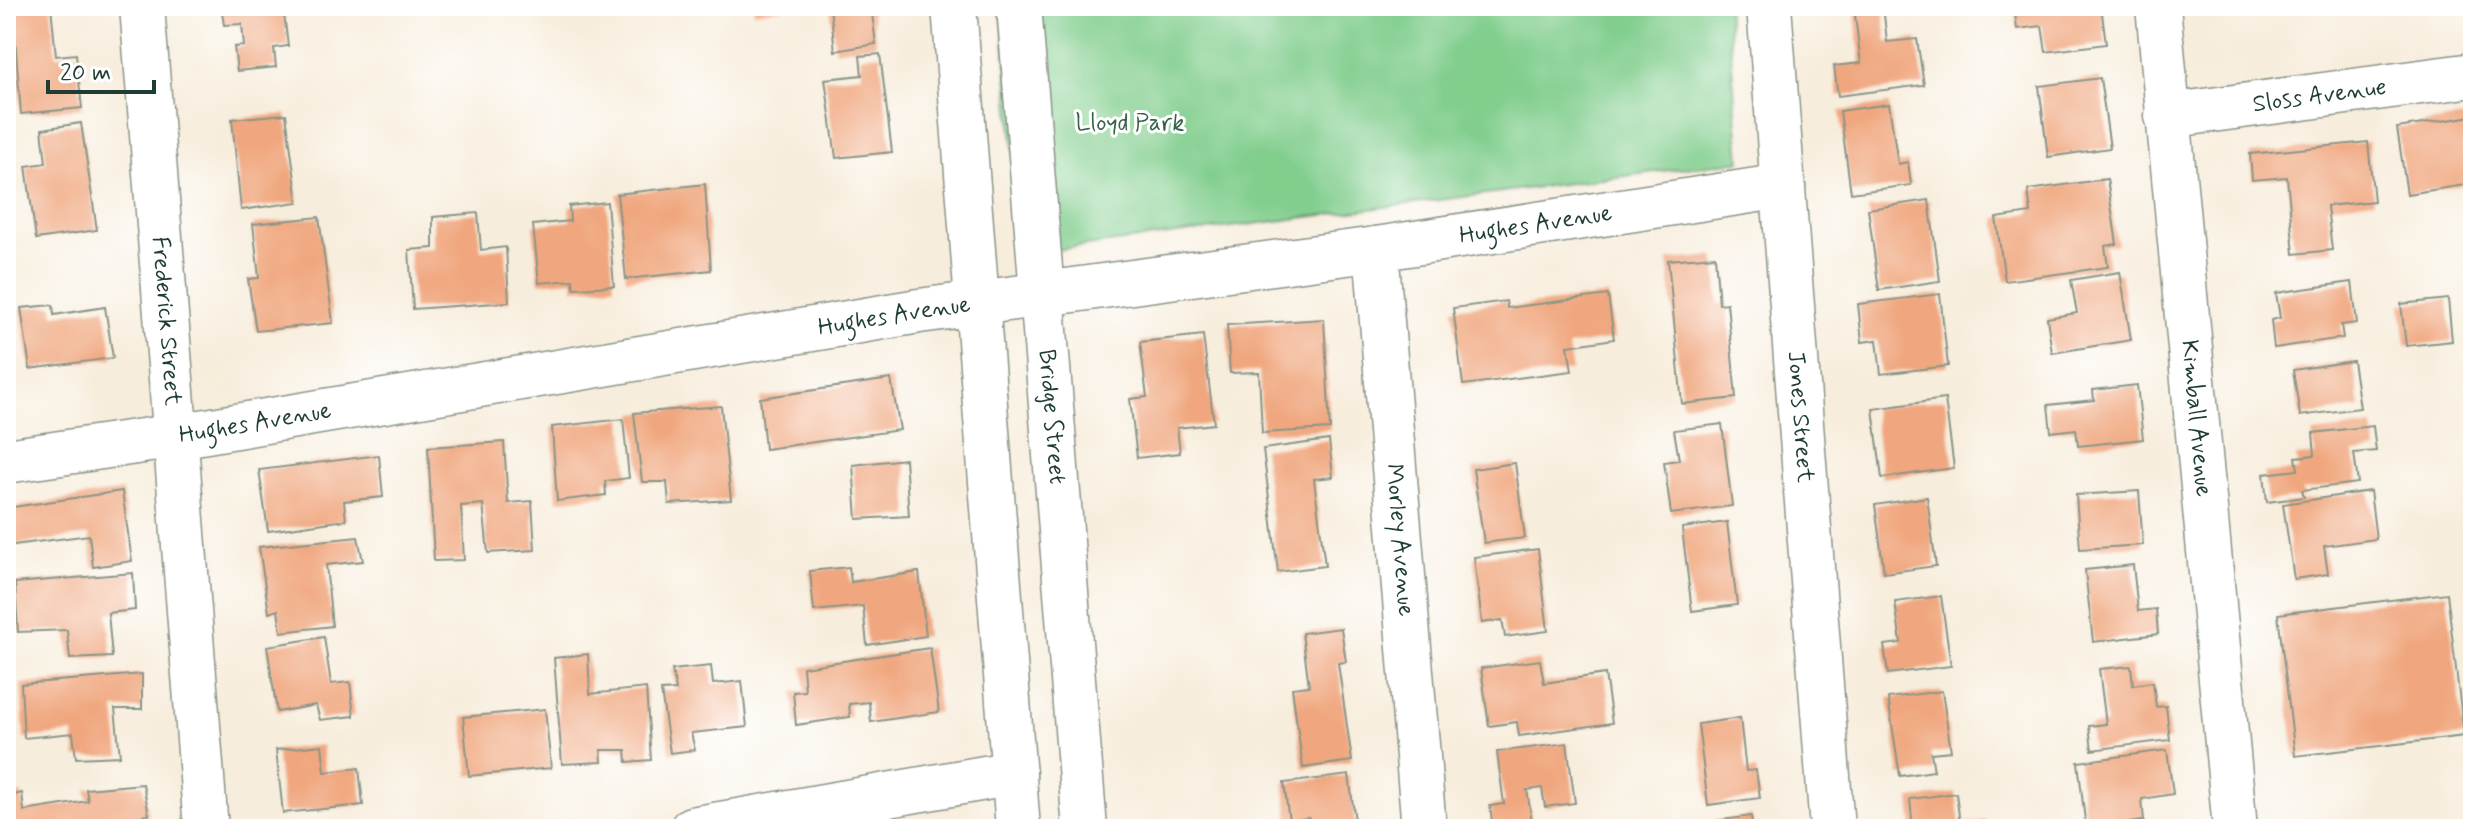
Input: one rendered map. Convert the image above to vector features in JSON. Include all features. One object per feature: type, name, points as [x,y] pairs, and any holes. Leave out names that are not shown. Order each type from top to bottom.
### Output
[{"type":"street","name":"Frederick Street","points":[[142,6],[206,829]]},
{"type":"street","points":[[954,6],[1018,829]]},
{"type":"street","name":"Bridge Street","points":[[1019,6],[1085,829]]},
{"type":"street","name":"Jones Street","points":[[1769,6],[1832,829]]},
{"type":"street","name":"Kimball Avenue","points":[[2158,6],[2235,829]]},
{"type":"street","name":"Sloss Avenue","points":[[2167,116],[2473,75]]},
{"type":"street","name":"Hughes Avenue","points":[[6,461],[177,436],[1044,292],[1376,249],[1783,186]]},
{"type":"street","name":"Morley Avenue","points":[[1376,249],[1424,829]]},
{"type":"street","points":[[692,829],[1014,773]]},
{"type":"green space","name":"Lloyd Park","points":[[1001,6],[1727,6],[1740,161],[1023,254]]},
{"type":"building","points":[[6,6],[51,6],[56,56],[76,54],[82,108],[21,114],[15,37],[6,38]]},
{"type":"building","points":[[221,6],[283,6],[288,46],[274,48],[276,67],[237,71],[234,47],[244,46],[242,24],[224,25]]},
{"type":"building","points":[[753,6],[784,6],[784,8],[754,12]]},
{"type":"building","points":[[830,6],[871,6],[876,44],[835,51]]},
{"type":"building","points":[[1883,6],[1887,42],[1917,39],[1924,85],[1838,96],[1834,66],[1861,63],[1854,8]]},
{"type":"building","points":[[2014,6],[2101,6],[2106,44],[2046,52],[2042,26],[2017,29]]},
{"type":"building","points":[[880,54],[892,152],[836,158],[825,79],[862,75],[860,56]]},
{"type":"building","points":[[2100,78],[2110,148],[2048,157],[2039,86]]},
{"type":"building","points":[[1889,104],[1898,164],[1908,162],[1911,185],[1851,193],[1840,111]]},
{"type":"building","points":[[286,114],[298,202],[241,210],[232,119]]},
{"type":"building","points":[[2473,116],[2473,174],[2464,175],[2465,185],[2407,194],[2397,128]]},
{"type":"building","points":[[81,123],[97,230],[36,239],[26,166],[46,163],[42,129]]},
{"type":"building","points":[[2368,142],[2374,201],[2327,206],[2332,250],[2294,254],[2287,177],[2252,180],[2250,154]]},
{"type":"building","points":[[2107,179],[2117,244],[2105,246],[2108,267],[2005,281],[1996,218],[2031,213],[2028,190]]},
{"type":"building","points":[[705,184],[711,270],[626,279],[617,194]]},
{"type":"building","points":[[1929,200],[1940,281],[1879,290],[1868,209]]},
{"type":"building","points":[[607,202],[614,286],[574,288],[573,280],[539,283],[533,225],[570,221],[569,206]]},
{"type":"building","points":[[478,213],[481,250],[506,247],[509,302],[413,309],[409,250],[433,248],[433,217]]},
{"type":"building","points":[[319,217],[333,323],[256,331],[248,279],[259,278],[253,224]]},
{"type":"building","points":[[1715,256],[1719,304],[1727,303],[1736,398],[1682,404],[1668,260]]},
{"type":"building","points":[[2120,272],[2131,340],[2052,353],[2047,318],[2077,313],[2071,280]]},
{"type":"building","points":[[2352,282],[2357,323],[2341,325],[2343,338],[2274,348],[2271,320],[2280,318],[2276,293]]},
{"type":"building","points":[[1940,294],[1948,366],[1881,374],[1877,340],[1862,342],[1858,304]]},
{"type":"building","points":[[1608,295],[1614,339],[1568,346],[1572,371],[1463,385],[1453,308],[1506,301],[1507,308]]},
{"type":"building","points":[[2448,299],[2452,341],[2406,346],[2401,304]]},
{"type":"building","points":[[53,305],[54,315],[105,307],[113,358],[30,369],[21,308]]},
{"type":"building","points":[[1324,319],[1330,429],[1262,433],[1259,372],[1230,373],[1227,325]]},
{"type":"building","points":[[1203,335],[1214,424],[1177,428],[1180,453],[1137,458],[1130,399],[1147,397],[1140,342]]},
{"type":"building","points":[[2353,361],[2360,408],[2300,416],[2293,370]]},
{"type":"building","points":[[891,379],[900,430],[765,449],[760,398]]},
{"type":"building","points":[[2137,385],[2143,439],[2078,446],[2076,429],[2051,432],[2048,405],[2094,400],[2093,390]]},
{"type":"building","points":[[1945,399],[1954,468],[1882,478],[1873,409]]},
{"type":"building","points":[[721,406],[731,500],[669,504],[667,482],[642,482],[634,413]]},
{"type":"building","points":[[623,419],[629,478],[605,481],[606,495],[557,501],[552,427]]},
{"type":"building","points":[[1722,424],[1732,506],[1671,514],[1664,462],[1679,460],[1674,430]]},
{"type":"building","points":[[2373,426],[2376,451],[2354,453],[2358,483],[2302,490],[2304,497],[2267,502],[2264,474],[2298,470],[2296,457],[2315,455],[2313,433]]},
{"type":"building","points":[[1329,440],[1333,477],[1314,479],[1325,566],[1278,572],[1263,449]]},
{"type":"building","points":[[504,442],[508,503],[532,501],[535,550],[488,553],[483,504],[461,506],[464,560],[434,561],[428,447]]},
{"type":"building","points":[[379,455],[383,497],[344,501],[346,520],[268,531],[259,470]]},
{"type":"building","points":[[905,459],[909,516],[857,519],[853,465]]},
{"type":"building","points":[[1515,463],[1525,538],[1484,543],[1473,469]]},
{"type":"building","points":[[122,491],[132,561],[93,567],[89,535],[6,546],[6,508]]},
{"type":"building","points":[[2139,491],[2143,545],[2080,549],[2076,495]]},
{"type":"building","points":[[2370,491],[2376,539],[2324,546],[2328,574],[2294,579],[2283,504]]},
{"type":"building","points":[[1927,497],[1936,566],[1884,573],[1875,505]]},
{"type":"building","points":[[1727,522],[1737,605],[1692,611],[1682,528]]},
{"type":"building","points":[[358,537],[363,561],[326,565],[332,626],[281,632],[278,610],[269,613],[259,547]]},
{"type":"building","points":[[1538,549],[1548,631],[1505,637],[1502,620],[1482,623],[1474,557]]},
{"type":"building","points":[[2133,565],[2138,611],[2156,609],[2158,634],[2093,642],[2085,570]]},
{"type":"building","points":[[849,567],[851,582],[919,572],[926,636],[867,645],[863,606],[814,611],[810,571]]},
{"type":"building","points":[[133,573],[135,610],[108,613],[112,657],[70,659],[67,630],[18,632],[15,583]]},
{"type":"building","points":[[2447,593],[2464,736],[2295,756],[2278,614]]},
{"type":"building","points":[[1941,596],[1951,666],[1888,674],[1884,645],[1901,643],[1895,602]]},
{"type":"building","points":[[1341,628],[1346,662],[1338,663],[1352,761],[1303,768],[1292,688],[1309,686],[1302,633]]},
{"type":"building","points":[[324,637],[331,684],[350,682],[354,716],[320,720],[316,705],[277,712],[267,646]]},
{"type":"building","points":[[930,648],[939,712],[871,722],[869,702],[849,704],[850,717],[796,725],[793,692],[805,691],[803,667]]},
{"type":"building","points":[[588,654],[590,694],[646,688],[651,760],[627,762],[626,750],[601,750],[602,762],[562,764],[554,658]]},
{"type":"building","points":[[1540,660],[1544,683],[1605,674],[1612,723],[1519,736],[1517,722],[1489,726],[1481,668]]},
{"type":"building","points":[[711,666],[713,684],[742,681],[747,727],[691,733],[695,750],[670,753],[661,691],[676,690],[672,670]]},
{"type":"building","points":[[2131,666],[2133,685],[2153,682],[2156,707],[2166,706],[2170,740],[2092,750],[2089,726],[2106,724],[2099,669]]},
{"type":"building","points":[[142,674],[142,709],[115,709],[120,756],[76,758],[73,733],[24,738],[21,684]]},
{"type":"building","points":[[1942,691],[1951,751],[1931,753],[1934,771],[1900,776],[1888,698]]},
{"type":"building","points":[[545,709],[551,768],[469,776],[463,717]]},
{"type":"building","points":[[1740,718],[1746,771],[1756,770],[1760,798],[1708,805],[1698,724]]},
{"type":"building","points":[[1567,743],[1575,803],[1545,807],[1542,788],[1527,790],[1533,829],[1493,829],[1490,806],[1504,804],[1497,752]]},
{"type":"building","points":[[322,745],[325,772],[359,768],[363,805],[283,813],[276,750]]},
{"type":"building","points":[[2167,750],[2173,794],[2142,799],[2144,821],[2086,829],[2078,762]]},
{"type":"building","points":[[1349,775],[1356,829],[1311,829],[1309,818],[1289,821],[1284,783]]},
{"type":"building","points":[[143,784],[149,815],[124,818],[125,829],[6,829],[6,797],[22,793],[24,811],[88,801],[86,789]]},
{"type":"building","points":[[1956,793],[1960,824],[1985,821],[1986,829],[1913,829],[1910,799]]},
{"type":"building","points":[[1751,816],[1753,829],[1685,829],[1685,825]]}]
